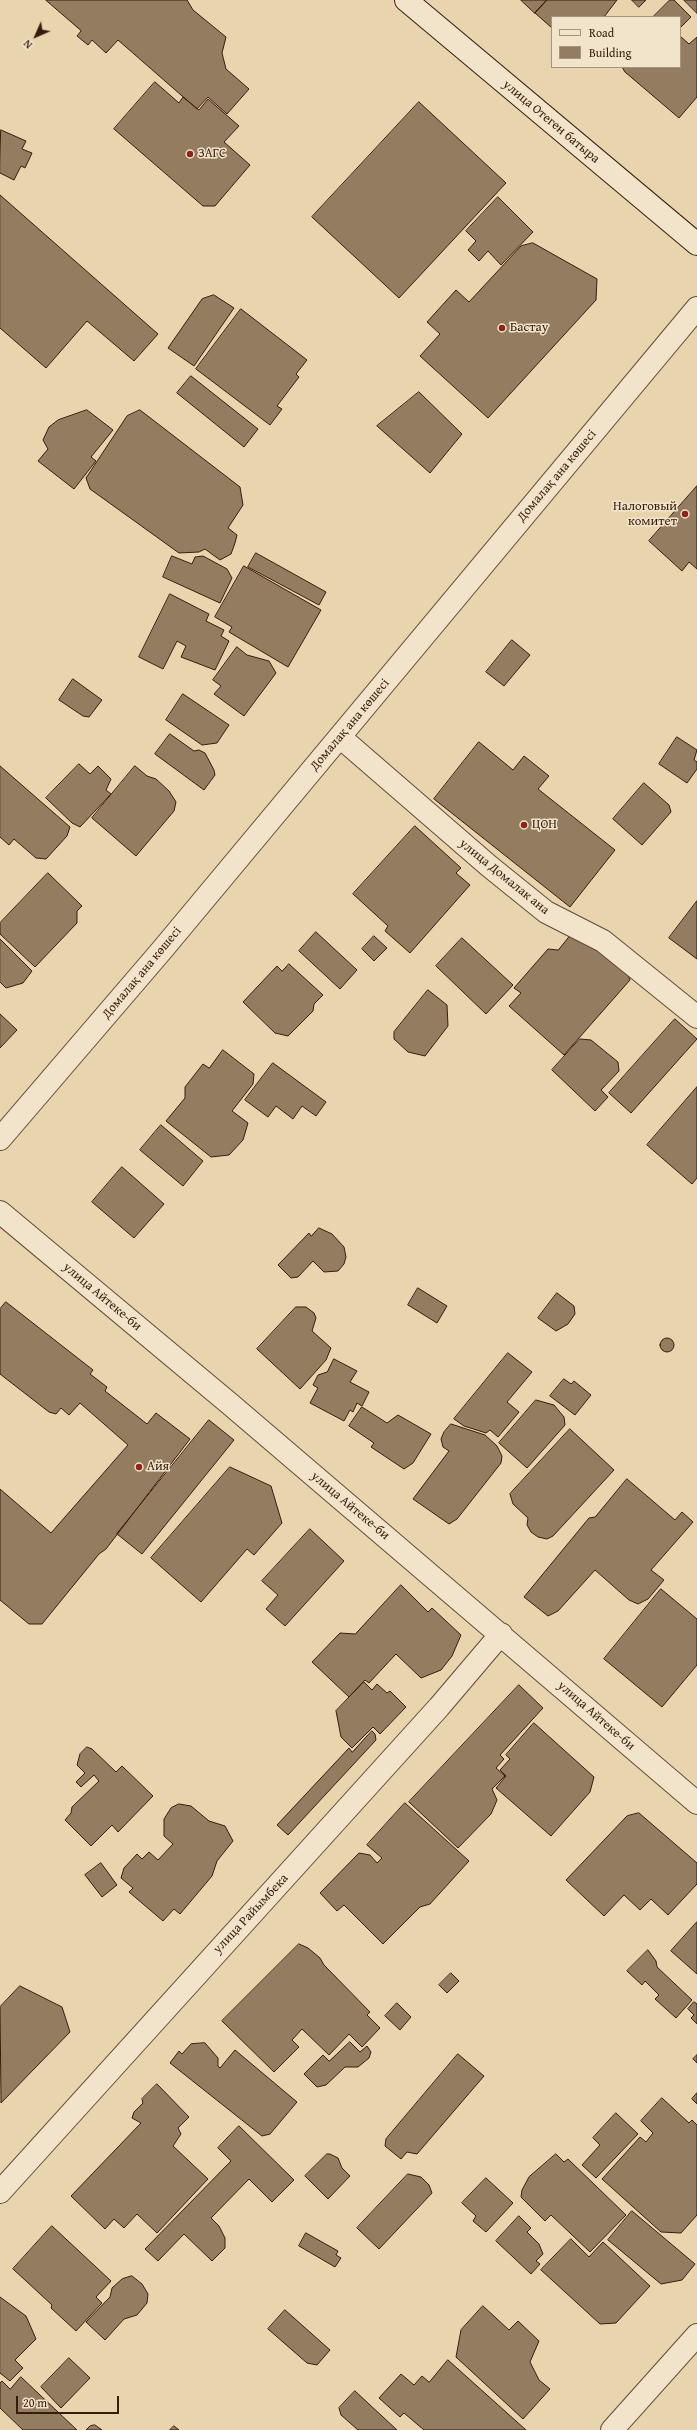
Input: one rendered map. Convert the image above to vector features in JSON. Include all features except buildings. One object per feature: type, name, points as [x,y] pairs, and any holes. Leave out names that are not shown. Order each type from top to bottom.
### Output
[{"type":"street","name":"улица Отеген батыра","points":[[406,0],[697,244]]},
{"type":"street","name":"Домалақ ана көшесі","points":[[0,1139],[340,736],[697,308]]},
{"type":"street","name":"улица Домалак ана","points":[[340,736],[489,866],[546,912],[603,941],[697,1017]]},
{"type":"street","name":"улица Айтеке-би","points":[[0,1212],[501,1634],[697,1802]]},
{"type":"street","name":"улица Райымбека","points":[[0,2192],[439,1707],[501,1634]]},
{"type":"street","points":[[612,2430],[697,2335]]},
{"type":"place","name":"ЗАГС","points":[[190,154]]},
{"type":"place","name":"Бастау","points":[[502,328]]},
{"type":"place","name":"Налоговый комитет","points":[[685,514]]},
{"type":"place","name":"ЦОН","points":[[524,825]]},
{"type":"place","name":"Айя","points":[[139,1467]]}]
